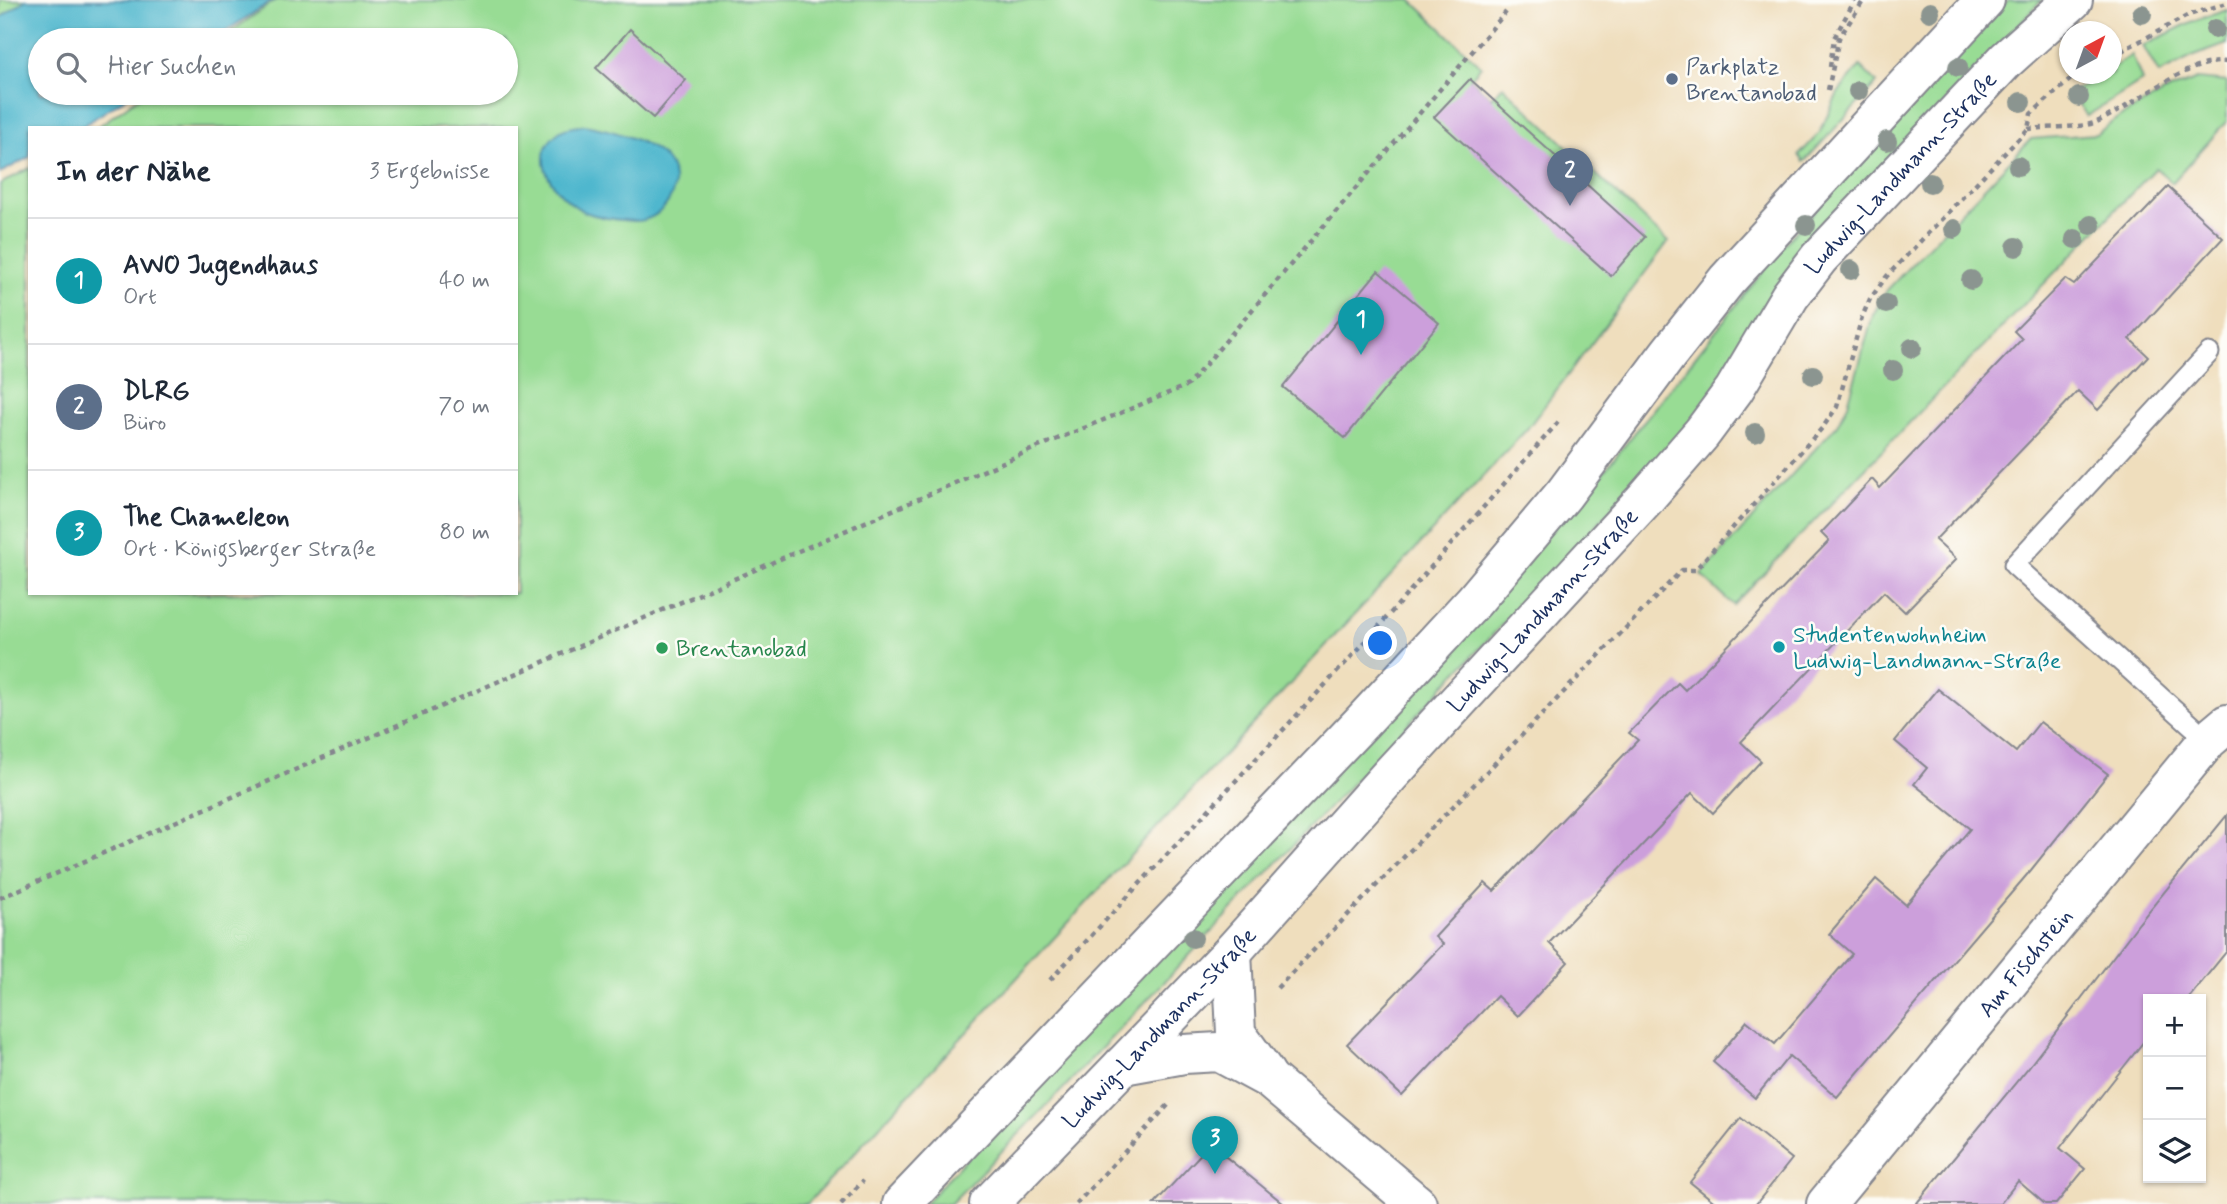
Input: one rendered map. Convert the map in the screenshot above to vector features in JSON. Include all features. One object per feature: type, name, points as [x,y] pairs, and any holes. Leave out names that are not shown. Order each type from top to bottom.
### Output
[{"type":"main road","points":[[902,1204],[1353,733],[1474,601],[1564,494],[1727,280],[1985,0]]},
{"type":"main road","name":"Ludwig-Landmann-Straße","points":[[989,1204],[1233,952],[1390,775],[1702,433],[1734,390],[1790,296],[1819,258],[2006,60],[2073,0]]},
{"type":"main road","name":"Am Fischstein","points":[[1826,1204],[2218,732]]},
{"type":"main road","points":[[1233,952],[1236,1033],[1269,1079]]},
{"type":"main road","points":[[1123,1065],[1184,1054],[1219,1052],[1269,1079],[1417,1204]]},
{"type":"lane","points":[[2209,353],[2014,565],[2218,732]]},
{"type":"path","points":[[1855,0],[1833,38],[1828,90],[1839,38],[1864,0]]},
{"type":"path","points":[[2122,51],[2189,15],[2227,3]]},
{"type":"path","points":[[0,898],[1018,455],[1188,385],[1506,12]]},
{"type":"path","points":[[2028,129],[2092,124],[2152,89],[2200,66],[2212,61],[2227,62]]},
{"type":"path","points":[[1236,1033],[1682,570],[1695,570],[1823,427],[1836,407],[1862,317],[1870,299],[1887,276],[2028,129],[2031,114],[2065,84]]},
{"type":"path","points":[[1049,981],[1366,641],[1568,411]]},
{"type":"path","points":[[1076,1204],[1173,1100]]},
{"type":"path","points":[[841,1204],[870,1174]]},
{"type":"green space","points":[[0,0],[26,0],[0,18]]},
{"type":"green space","name":"Brentanobad","points":[[276,0],[1411,0],[1481,66],[1470,79],[1491,98],[1503,86],[1668,242],[1527,429],[807,1204],[0,1204],[0,184],[28,169],[28,595],[518,595],[518,126],[99,126],[128,105],[518,105],[518,28],[236,28]]},
{"type":"green space","points":[[2008,0],[2042,0],[1985,63],[1687,429],[1062,1090],[950,1204],[924,1204],[1597,480],[1788,240]]},
{"type":"green space","points":[[2227,10],[2227,44],[2192,57],[2159,74],[2143,46],[2191,22]]},
{"type":"green space","points":[[2132,55],[2142,81],[2087,116],[2071,93],[2086,84],[2122,84],[2122,62]]},
{"type":"green space","points":[[1860,66],[1877,83],[1804,162],[1799,155],[1819,134],[1838,93]]},
{"type":"green space","points":[[2197,79],[2227,82],[2227,121],[2172,183],[2156,168],[1733,605],[1701,575],[1837,425],[1848,404],[1873,315],[1887,290],[2031,139],[2096,134],[2163,93]]},
{"type":"water","points":[[26,0],[273,0],[230,28],[28,28],[28,105],[115,105],[83,126],[28,126],[28,158],[0,173],[0,18]]},
{"type":"water","points":[[584,125],[640,142],[667,161],[672,171],[673,192],[662,210],[644,220],[615,219],[585,212],[564,197],[548,176],[544,154],[549,142],[559,132]]},
{"type":"building","points":[[630,29],[686,80],[653,118],[596,68]]},
{"type":"building","points":[[1470,79],[1645,237],[1611,276],[1434,117]]},
{"type":"building","name":"Studentenwohnheim Ludwig-Landmann-Straße","points":[[2168,187],[2223,238],[2130,339],[2148,356],[2098,410],[2078,391],[1935,540],[1956,559],[1905,612],[1884,592],[1741,742],[1761,761],[1713,813],[1692,793],[1549,943],[1568,962],[1518,1016],[1497,996],[1402,1096],[1347,1044],[1443,944],[1435,937],[1485,883],[1494,891],[1638,740],[1629,733],[1678,683],[1685,690],[1829,541],[1821,533],[1872,479],[1880,488],[2022,339],[2014,331],[2065,279],[2074,285]]},
{"type":"building","points":[[1378,271],[1439,323],[1345,438],[1283,387]]},
{"type":"building","points":[[1938,689],[2016,752],[2040,722],[2108,774],[2031,870],[1837,1097],[1789,1056],[1755,1098],[1713,1062],[1747,1021],[1775,1044],[1852,954],[1829,934],[1876,879],[1906,905],[1970,829],[1914,784],[1927,768],[1895,741]]},
{"type":"building","points":[[2227,815],[2227,951],[2192,994],[2143,994],[2143,1042],[2060,1148],[2085,1169],[2056,1204],[2045,1204],[2018,1181],[2000,1204],[1916,1204],[2028,1068],[2139,923]]},
{"type":"building","points":[[1741,1118],[1792,1159],[1756,1204],[1717,1204],[1690,1182]]},
{"type":"building","points":[[1210,1144],[1284,1204],[1154,1204]]},
{"type":"place","name":"Parkplatz Brentanobad","points":[[1672,79]]},
{"type":"place","name":"DLRG","points":[[1570,206]]},
{"type":"place","name":"AWO Jugendhaus","points":[[1361,355]]},
{"type":"place","name":"Studentenwohnheim Ludwig-Landmann-Straße","points":[[1779,647]]},
{"type":"place","name":"Brentanobad","points":[[662,648]]},
{"type":"place","name":"The Chameleon","points":[[1215,1174]]}]
